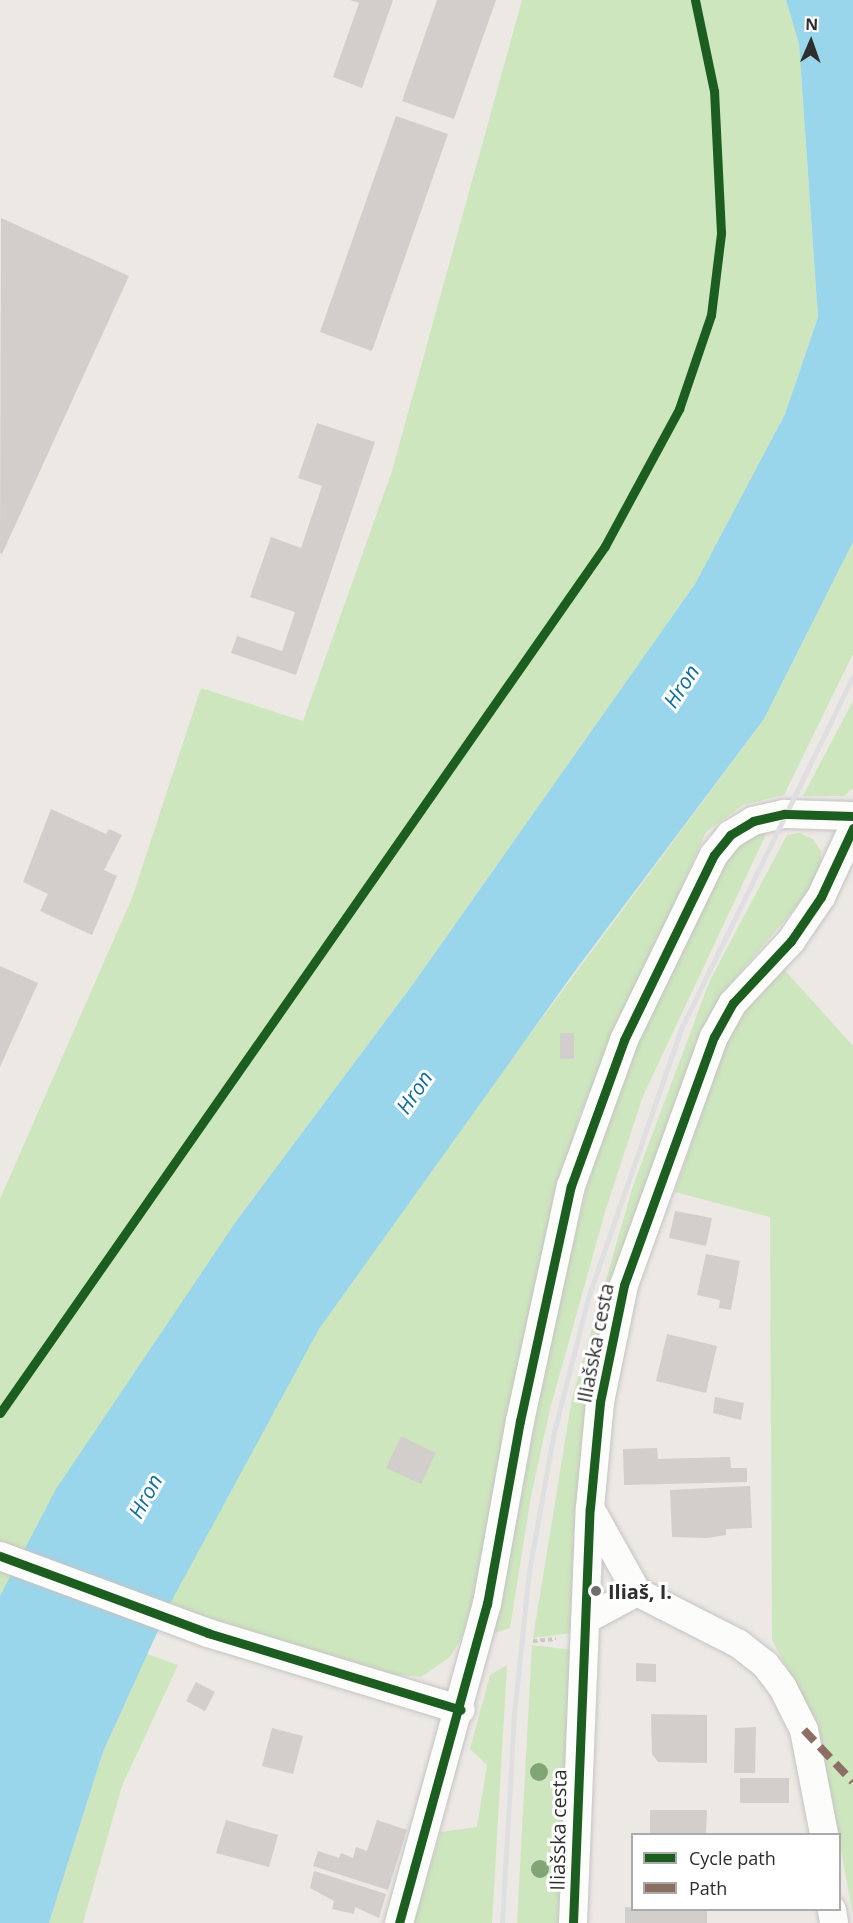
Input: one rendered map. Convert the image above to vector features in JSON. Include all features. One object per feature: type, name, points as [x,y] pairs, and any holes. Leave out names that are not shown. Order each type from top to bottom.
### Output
[{"type":"street","points":[[399,1923],[461,1710],[571,1186],[624,1040],[714,855],[730,835],[753,821],[784,814],[853,816]]},
{"type":"street","name":"Iliašska cesta","points":[[573,1923],[590,1509],[600,1402],[624,1285],[714,1037],[733,1003],[791,941],[821,897],[853,828]]},
{"type":"street","points":[[590,1509],[637,1592],[739,1644],[765,1664],[783,1688],[804,1730],[824,1833]]},
{"type":"street","points":[[1,1556],[208,1633],[461,1710]]},
{"type":"street","points":[[585,1620],[637,1592]]},
{"type":"green space","points":[[522,0],[786,0],[799,44],[818,317],[785,414],[695,584],[413,984],[237,1220],[0,1596],[0,1199],[132,898],[201,688],[303,721],[392,471]]},
{"type":"green space","points":[[853,542],[853,654],[784,795],[743,805],[706,832],[579,1116],[502,1446],[469,1625],[450,1657],[421,1677],[389,1674],[169,1605],[313,1327],[764,719]]},
{"type":"green space","points":[[853,701],[853,788],[844,796],[803,796]]},
{"type":"green space","points":[[767,832],[643,1096],[605,1212],[550,1409],[531,1496],[510,1628],[494,1633],[558,1306],[599,1138],[623,1074],[731,850],[757,833]]},
{"type":"green space","points":[[799,833],[813,839],[821,851],[821,867],[808,893],[730,984],[709,1017],[648,1186],[572,1633],[533,1638],[572,1398],[633,1186],[710,980],[787,835]]},
{"type":"green space","points":[[781,966],[853,1046],[853,1915],[841,1851],[841,1833],[838,1833],[817,1722],[772,1640],[770,1217],[675,1192],[723,1050],[744,1007]]},
{"type":"green space","points":[[532,1645],[571,1650],[563,1923],[517,1923]]},
{"type":"green space","points":[[147,1654],[178,1665],[122,1786],[83,1923],[49,1923],[103,1752]]},
{"type":"green space","points":[[507,1665],[492,1923],[413,1923],[441,1832],[477,1827],[487,1765],[470,1749],[490,1675]]},
{"type":"water","name":"Hron","points":[[786,0],[853,0],[853,542],[764,719],[575,971],[319,1329],[171,1602],[103,1752],[49,1923],[0,1923],[0,1596],[56,1489],[237,1220],[413,984],[695,584],[785,414],[818,317],[799,44]]},
{"type":"building","points":[[350,0],[393,0],[362,88],[333,77],[359,3]]},
{"type":"building","points":[[437,0],[496,0],[454,119],[402,101]]},
{"type":"building","points":[[396,116],[448,134],[372,351],[320,332]]},
{"type":"building","points":[[1,218],[129,276],[2,554],[0,553]]},
{"type":"building","points":[[317,423],[375,442],[296,675],[231,653],[237,636],[282,651],[295,612],[250,597],[271,537],[301,548],[322,486],[298,478]]},
{"type":"building","points":[[51,809],[106,834],[109,829],[122,835],[104,870],[117,876],[92,935],[40,911],[48,894],[23,882]]},
{"type":"building","points":[[0,966],[38,983],[0,1067]]},
{"type":"building","points":[[560,1033],[574,1033],[574,1059],[560,1059]]},
{"type":"building","points":[[675,1211],[712,1218],[706,1246],[669,1238]]},
{"type":"building","points":[[706,1254],[740,1261],[731,1310],[719,1308],[720,1300],[697,1295]]},
{"type":"building","points":[[667,1334],[717,1346],[706,1393],[656,1381]]},
{"type":"building","points":[[715,1397],[744,1403],[741,1420],[713,1413]]},
{"type":"building","points":[[401,1436],[436,1453],[421,1484],[386,1468]]},
{"type":"building","points":[[657,1448],[658,1459],[730,1457],[731,1468],[747,1468],[747,1482],[624,1485],[623,1449]]},
{"type":"building","points":[[750,1486],[752,1528],[726,1529],[726,1535],[707,1538],[672,1537],[670,1490]]},
{"type":"building","points":[[636,1663],[656,1664],[656,1682],[636,1681]]},
{"type":"building","points":[[196,1682],[215,1692],[205,1711],[186,1701]]},
{"type":"building","points":[[651,1714],[707,1715],[707,1763],[658,1762],[652,1754]]},
{"type":"building","points":[[756,1727],[755,1773],[734,1773],[735,1728]]},
{"type":"building","points":[[272,1728],[303,1736],[293,1774],[262,1766]]},
{"type":"building","points":[[740,1778],[789,1778],[789,1803],[740,1803]]},
{"type":"building","points":[[650,1810],[707,1810],[706,1833],[650,1833]]},
{"type":"building","points":[[226,1820],[278,1835],[269,1867],[216,1853]]},
{"type":"building","points":[[377,1820],[407,1830],[388,1890],[313,1866],[318,1851],[339,1858],[341,1853],[353,1858],[356,1847],[367,1851]]},
{"type":"building","points":[[314,1871],[386,1894],[379,1918],[355,1907],[354,1914],[332,1909],[334,1901],[310,1888]]},
{"type":"building","points":[[625,1907],[631,1907],[631,1911],[707,1911],[707,1923],[625,1923]]},
{"type":"railway","points":[[502,1923],[514,1714],[529,1572],[554,1432],[589,1295],[682,1027],[853,676]]},
{"type":"marked path","points":[[804,1730],[853,1782]]},
{"type":"cycle path","points":[[0,1413],[605,546],[679,409],[711,315],[721,233],[714,91],[695,0]]},
{"type":"cycle path","points":[[399,1923],[487,1604],[520,1421],[571,1186],[624,1040],[714,855],[730,835],[753,821],[784,814],[853,816]]},
{"type":"cycle path","points":[[573,1923],[590,1508],[600,1402],[624,1285],[714,1037],[733,1003],[791,941],[821,897],[853,828]]},
{"type":"cycle path","points":[[0,1556],[208,1633],[461,1710]]},
{"type":"place","name":"Iliaš, I.","points":[[596,1591]]}]
